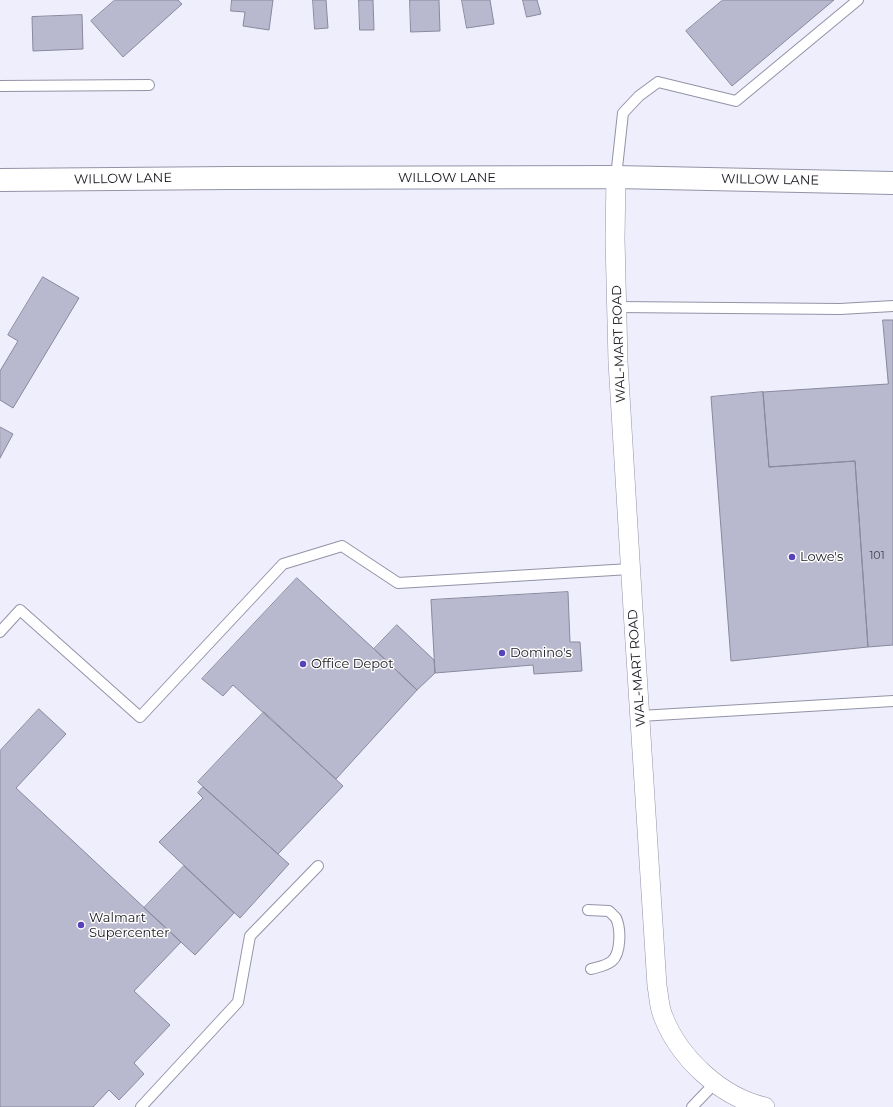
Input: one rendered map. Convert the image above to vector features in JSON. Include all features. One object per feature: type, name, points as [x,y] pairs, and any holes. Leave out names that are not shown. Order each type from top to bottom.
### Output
[{"type":"street","name":"WILLOW LANE","points":[[0,180],[616,177],[893,183]]},
{"type":"street","name":"WAL-MART ROAD","points":[[616,177],[615,239],[618,362],[657,986],[662,1015],[670,1033],[685,1054],[706,1075],[727,1092],[751,1104],[765,1107]]},
{"type":"lane","points":[[616,177],[623,113],[639,96],[658,82],[736,101],[858,0]]},
{"type":"lane","points":[[0,86],[149,85]]},
{"type":"lane","points":[[617,307],[840,309],[893,306]]},
{"type":"lane","points":[[0,632],[20,610],[140,717],[283,564],[335,548],[342,546],[398,583],[630,568]]},
{"type":"lane","points":[[640,716],[893,701]]},
{"type":"lane","points":[[141,1107],[238,1002],[250,936],[318,866]]},
{"type":"lane","points":[[588,910],[609,911],[616,918],[619,930],[619,946],[612,961],[603,966],[591,969]]},
{"type":"lane","points":[[692,1107],[715,1083]]},
{"type":"building","points":[[115,0],[178,0],[182,4],[123,57],[91,21]]},
{"type":"building","points":[[232,0],[273,0],[269,30],[243,26],[245,12],[231,11]]},
{"type":"building","points":[[313,0],[326,0],[328,28],[315,29]]},
{"type":"building","points":[[359,0],[373,0],[374,30],[360,30]]},
{"type":"building","points":[[410,0],[439,0],[440,31],[411,32]]},
{"type":"building","points":[[462,0],[490,0],[494,24],[467,28]]},
{"type":"building","points":[[523,0],[537,0],[541,14],[527,17]]},
{"type":"building","points":[[723,0],[834,0],[732,86],[686,31]]},
{"type":"building","points":[[82,15],[83,49],[33,51],[32,17]]},
{"type":"building","points":[[43,277],[79,298],[13,408],[0,400],[0,371],[18,341],[8,335]]},
{"type":"building","name":"Lowe's","points":[[883,320],[893,320],[893,645],[868,647],[855,461],[769,467],[763,392],[888,384]]},
{"type":"building","name":"Lowe's","points":[[763,392],[769,467],[855,461],[868,647],[731,661],[711,397]]},
{"type":"building","points":[[0,427],[13,434],[0,458]]},
{"type":"building","name":"Office Depot","points":[[297,578],[417,690],[336,779],[233,685],[223,696],[202,679]]},
{"type":"building","points":[[568,592],[570,642],[580,642],[582,671],[534,674],[533,665],[435,673],[431,600]]},
{"type":"building","points":[[397,625],[434,660],[435,673],[417,690],[374,649]]},
{"type":"building","name":"Walmart Supercenter","points":[[39,709],[66,734],[16,788],[181,942],[134,991],[170,1025],[134,1063],[144,1074],[119,1100],[109,1090],[93,1107],[0,1107],[0,751]]},
{"type":"building","points":[[264,712],[343,786],[278,854],[198,782]]},
{"type":"building","points":[[203,787],[289,864],[240,918],[159,842],[203,798],[198,793]]},
{"type":"building","points":[[184,866],[234,913],[195,955],[144,908]]},
{"type":"place","name":"Lowe's","points":[[792,557]]},
{"type":"place","name":"Domino's","points":[[502,653]]},
{"type":"place","name":"Office Depot","points":[[303,664]]},
{"type":"place","name":"Walmart Supercenter","points":[[81,925]]}]
